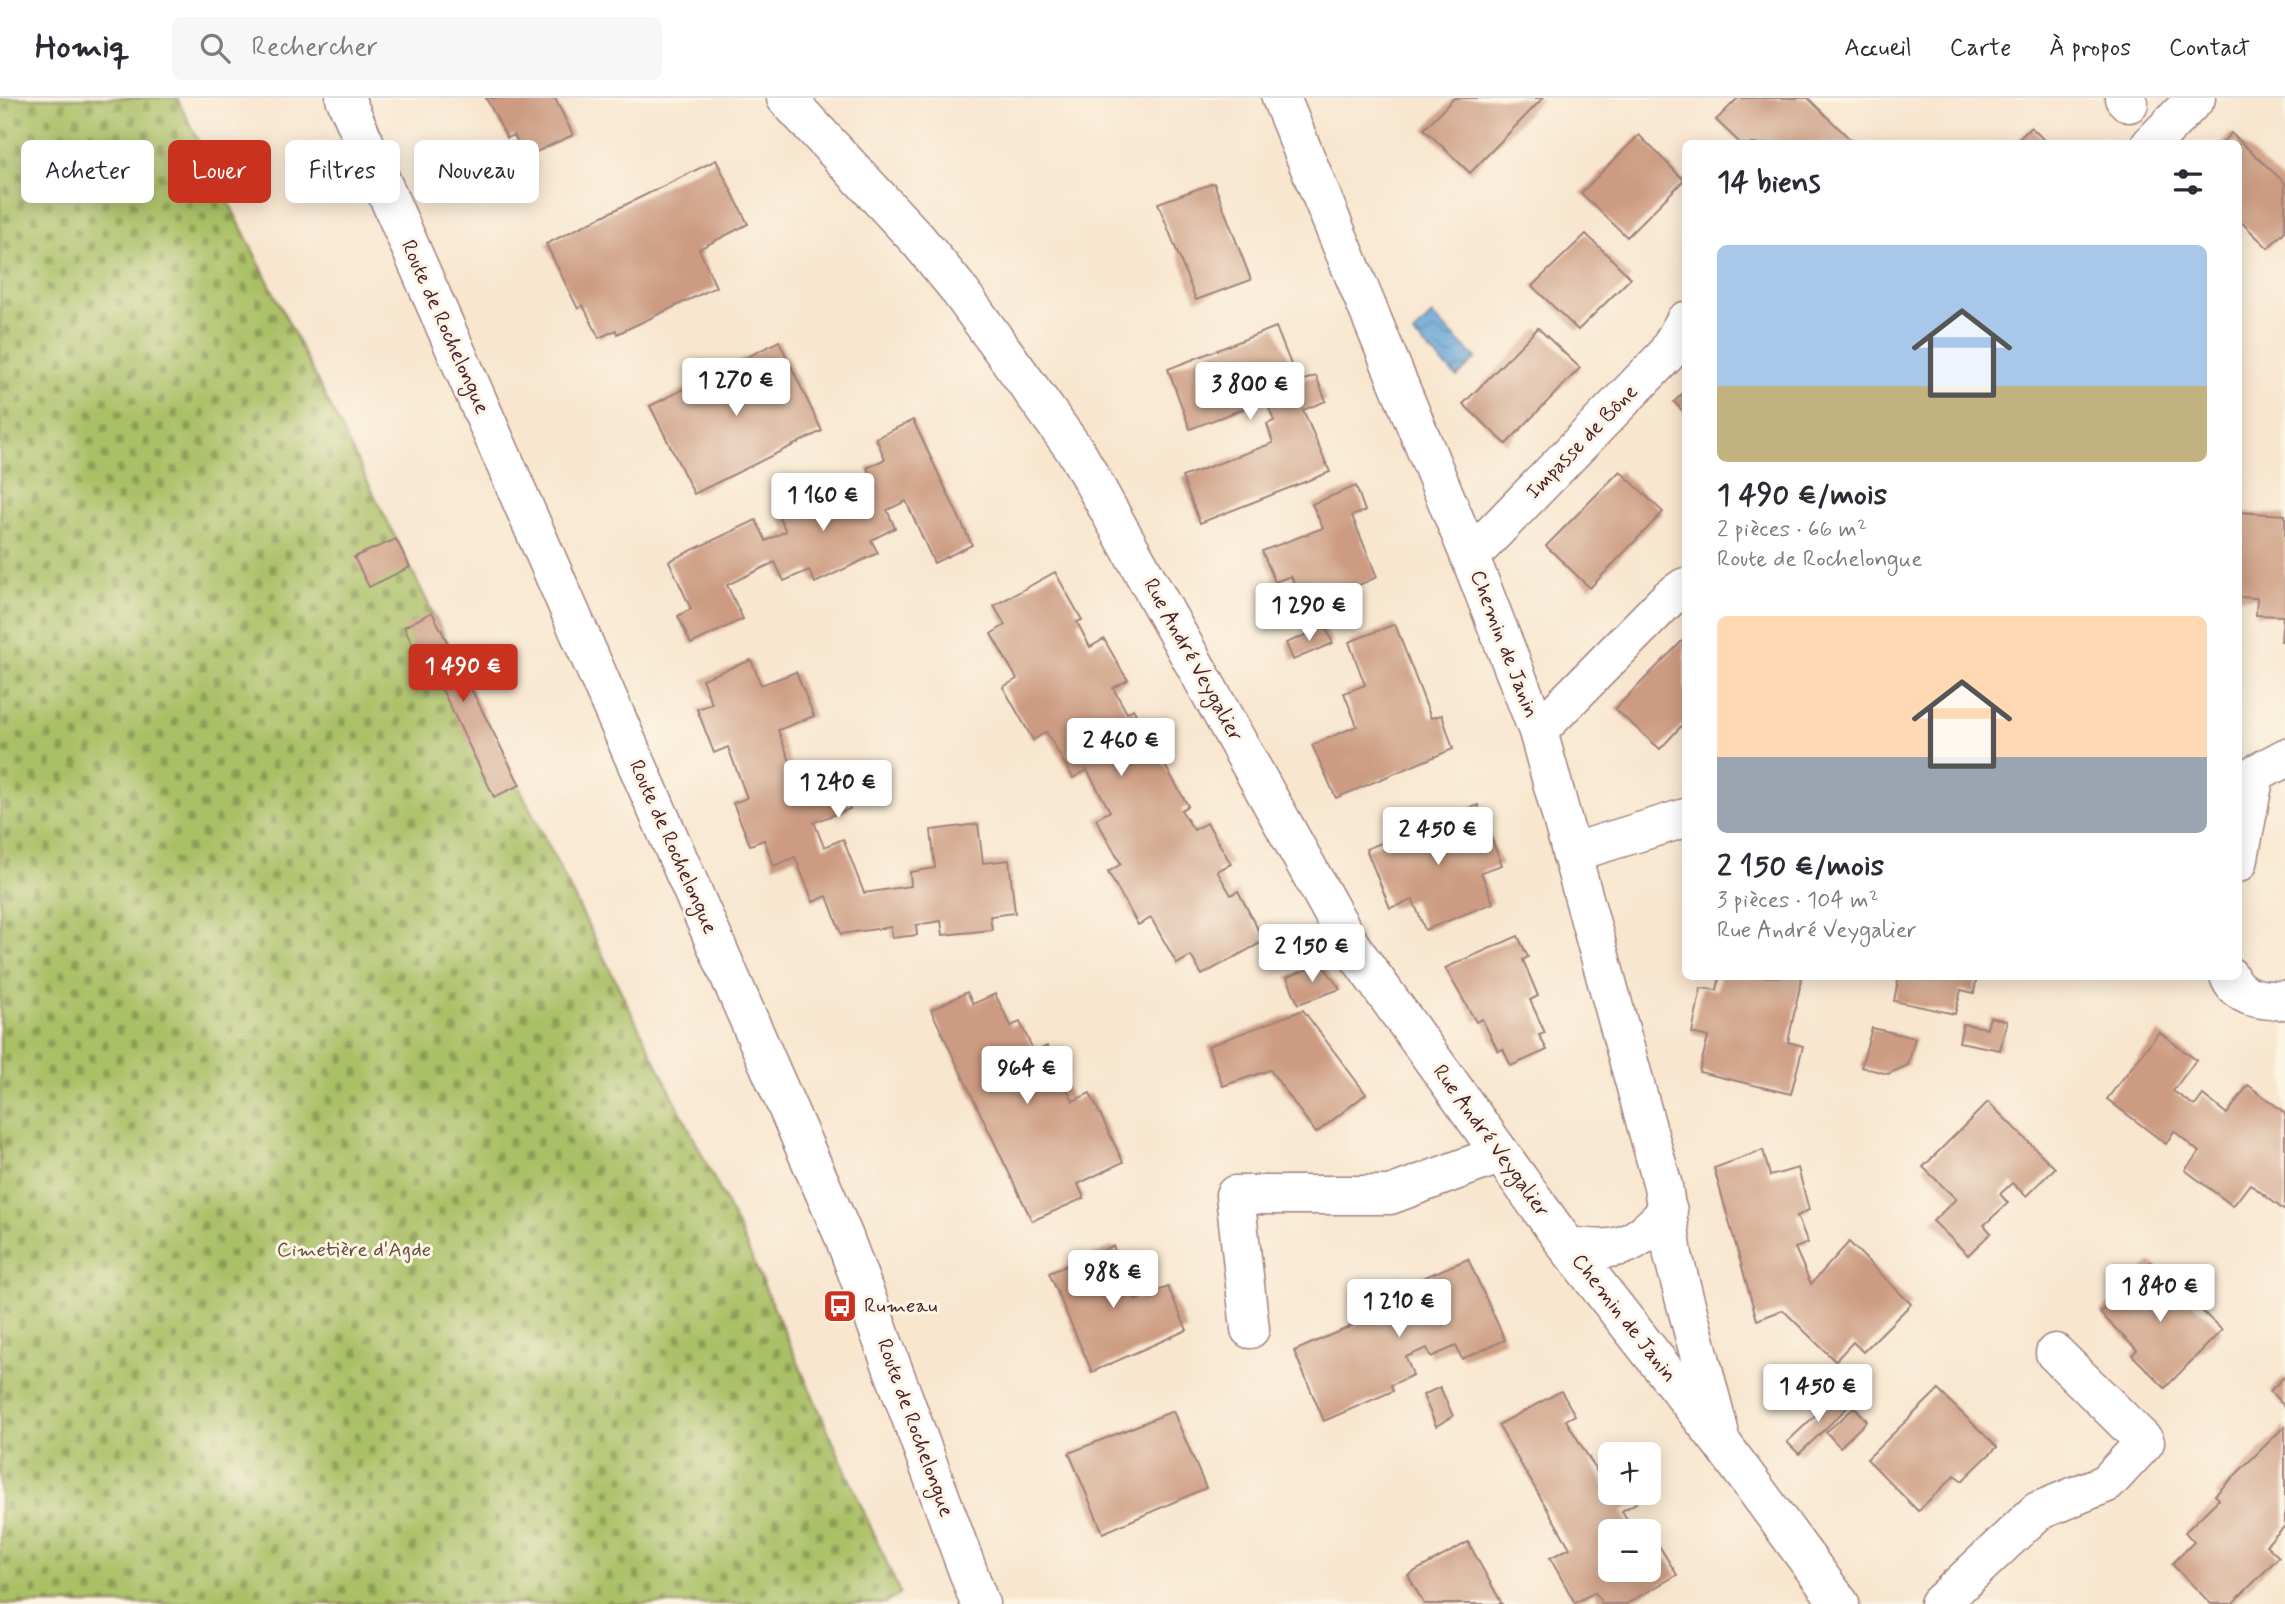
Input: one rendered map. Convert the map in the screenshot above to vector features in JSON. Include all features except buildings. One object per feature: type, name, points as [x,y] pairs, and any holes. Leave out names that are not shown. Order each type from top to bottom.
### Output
[{"type":"street","name":"Route de Rochelongue","points":[[345,98],[844,1237],[980,1604]]},
{"type":"street","name":"Rue André Veygalier","points":[[786,98],[948,277],[1077,453],[1351,946],[1567,1246]]},
{"type":"street","name":"Chemin de Janin","points":[[1281,98],[1470,557],[1538,731],[1668,1211],[1673,1255],[1723,1445]]},
{"type":"street","points":[[2155,140],[2196,98]]},
{"type":"street","name":"Impasse de Bône","points":[[1470,557],[1666,355],[1682,326]]},
{"type":"street","points":[[1538,731],[1669,597],[1682,589]]},
{"type":"street","points":[[2242,842],[2255,774],[2285,758]]},
{"type":"street","points":[[1571,853],[1682,819]]},
{"type":"street","points":[[2230,980],[2232,986],[2261,1001],[2285,1000]]},
{"type":"street","points":[[1250,1329],[1235,1195],[1390,1195],[1501,1154]]},
{"type":"street","name":"Chemin de Janin","points":[[1567,1246],[1605,1251],[1638,1241],[1668,1211]]},
{"type":"street","name":"Chemin de Janin","points":[[1567,1246],[1723,1445],[1840,1604]]},
{"type":"street","points":[[1939,1604],[2038,1511],[2107,1483],[2145,1442],[2055,1353]]},
{"type":"green space","name":"Cimetière d'Agde","points":[[0,98],[177,98],[198,140],[168,140],[168,203],[229,203],[737,1225],[900,1593],[886,1604],[0,1604]]},
{"type":"water","points":[[1432,315],[1476,358],[1457,377],[1413,334]]},
{"type":"place","name":"Rumeau","points":[[840,1306]]}]
